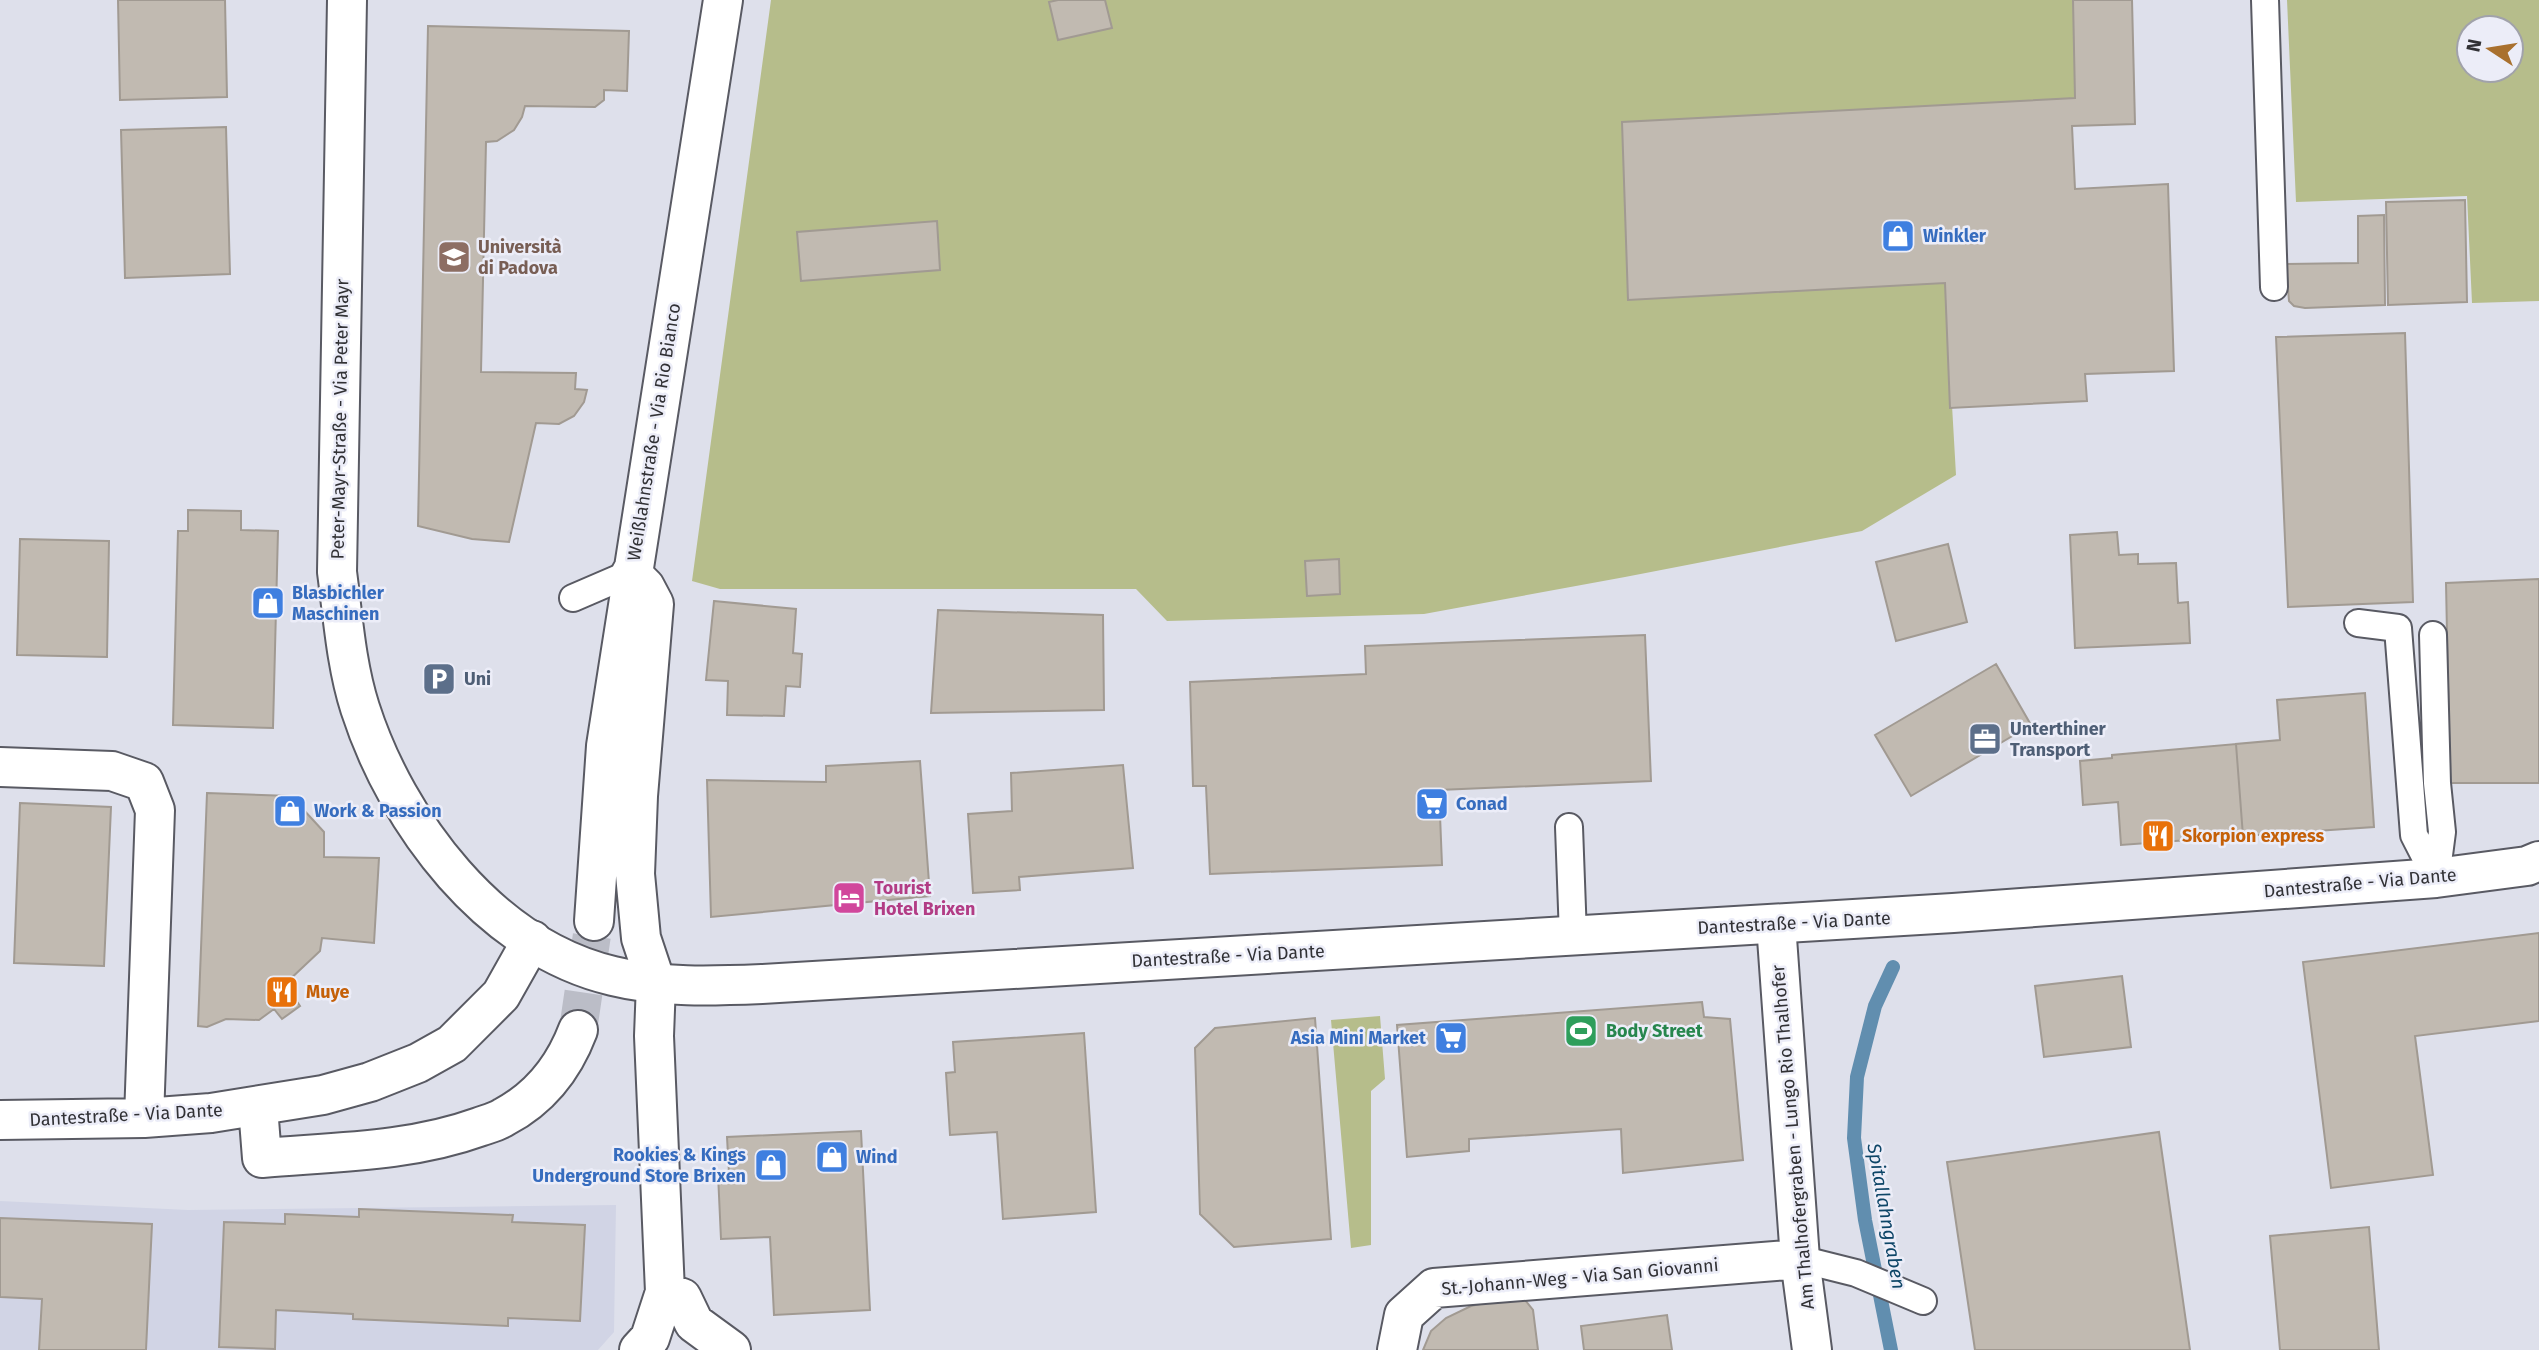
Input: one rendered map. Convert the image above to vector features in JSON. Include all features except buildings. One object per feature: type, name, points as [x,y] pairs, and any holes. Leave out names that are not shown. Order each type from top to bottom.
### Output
[{"type":"street","name":"Peter-Mayr-Straße - Via Peter Mayr","points":[[347,0],[337,572],[347,650],[363,717],[375,751],[397,794],[428,843],[456,877],[494,914],[532,940]]},
{"type":"street","name":"Weißlahnstraße - Via Rio Bianco","points":[[656,983],[641,938],[635,874],[638,796],[654,604],[645,587],[631,573],[723,0]]},
{"type":"street","points":[[594,921],[606,746],[631,573]]},
{"type":"street","points":[[0,766],[112,771],[144,782],[155,810],[144,1118]]},
{"type":"street","name":"Dantestraße - Via Dante","points":[[0,1120],[144,1118],[258,1107],[323,1095],[370,1082],[418,1063],[452,1044],[502,995],[532,940],[588,968],[613,976],[656,983],[706,986],[1966,912],[2437,878],[2535,866]]},
{"type":"street","name":"Am Thalhofergraben - Lungo Rio Thalhofer","points":[[1776,924],[1800,1259],[1812,1350]]},
{"type":"street","points":[[639,1350],[650,1338],[665,1292],[654,1036],[656,983]]},
{"type":"street","points":[[258,1107],[262,1158],[408,1145],[457,1135],[504,1118],[545,1087],[569,1053],[579,1030]]},
{"type":"street","name":"St.-Johann-Weg - Via San Giovanni","points":[[1398,1350],[1404,1315],[1434,1288],[1800,1259]]},
{"type":"street","points":[[665,1292],[682,1298],[694,1323],[731,1350]]},
{"type":"lane","points":[[2265,0],[2274,287]]},
{"type":"lane","points":[[573,598],[631,573]]},
{"type":"lane","points":[[2358,623],[2398,628],[2414,835],[2437,878]]},
{"type":"lane","points":[[2433,635],[2437,783],[2442,832],[2437,878]]},
{"type":"lane","points":[[1569,827],[1573,936]]},
{"type":"lane","points":[[1800,1259],[1856,1273],[1923,1301]]},
{"type":"shaded area","points":[[0,1201],[188,1210],[616,1205],[614,1332],[598,1350],[0,1350]]},
{"type":"green space","points":[[771,0],[2073,0],[2075,98],[1622,122],[1628,300],[1945,283],[1956,475],[1862,531],[1424,614],[1167,621],[1136,589],[720,589],[692,581]]},
{"type":"green space","points":[[2287,0],[2539,0],[2539,301],[2472,303],[2467,196],[2296,202]]},
{"type":"green space","points":[[1380,1016],[1385,1079],[1371,1091],[1371,1245],[1351,1248],[1331,1020]]},
{"type":"waterway","name":"Spitallahngraben","points":[[1891,1350],[1865,1220],[1854,1138],[1857,1077],[1875,1006],[1893,967]]},
{"type":"tunnel","points":[[578,1030],[594,921]]},
{"type":"place","name":"Winkler","points":[[1898,236]]},
{"type":"place","name":"Università di Padova","points":[[454,257]]},
{"type":"place","name":"Blasbichler Maschinen","points":[[268,603]]},
{"type":"place","name":"Uni","points":[[439,679]]},
{"type":"place","name":"Unterthiner Transport","points":[[1985,739]]},
{"type":"place","name":"Conad","points":[[1432,804]]},
{"type":"place","name":"Work & Passion","points":[[290,811]]},
{"type":"place","name":"Skorpion express","points":[[2158,836]]},
{"type":"place","name":"Tourist Hotel Brixen","points":[[849,898]]},
{"type":"place","name":"Muye","points":[[282,992]]},
{"type":"place","name":"Body Street","points":[[1581,1031]]},
{"type":"place","name":"Asia Mini Market","points":[[1451,1038]]},
{"type":"place","name":"Wind","points":[[832,1157]]},
{"type":"place","name":"Rookies & Kings Underground Store Brixen","points":[[771,1165]]}]
